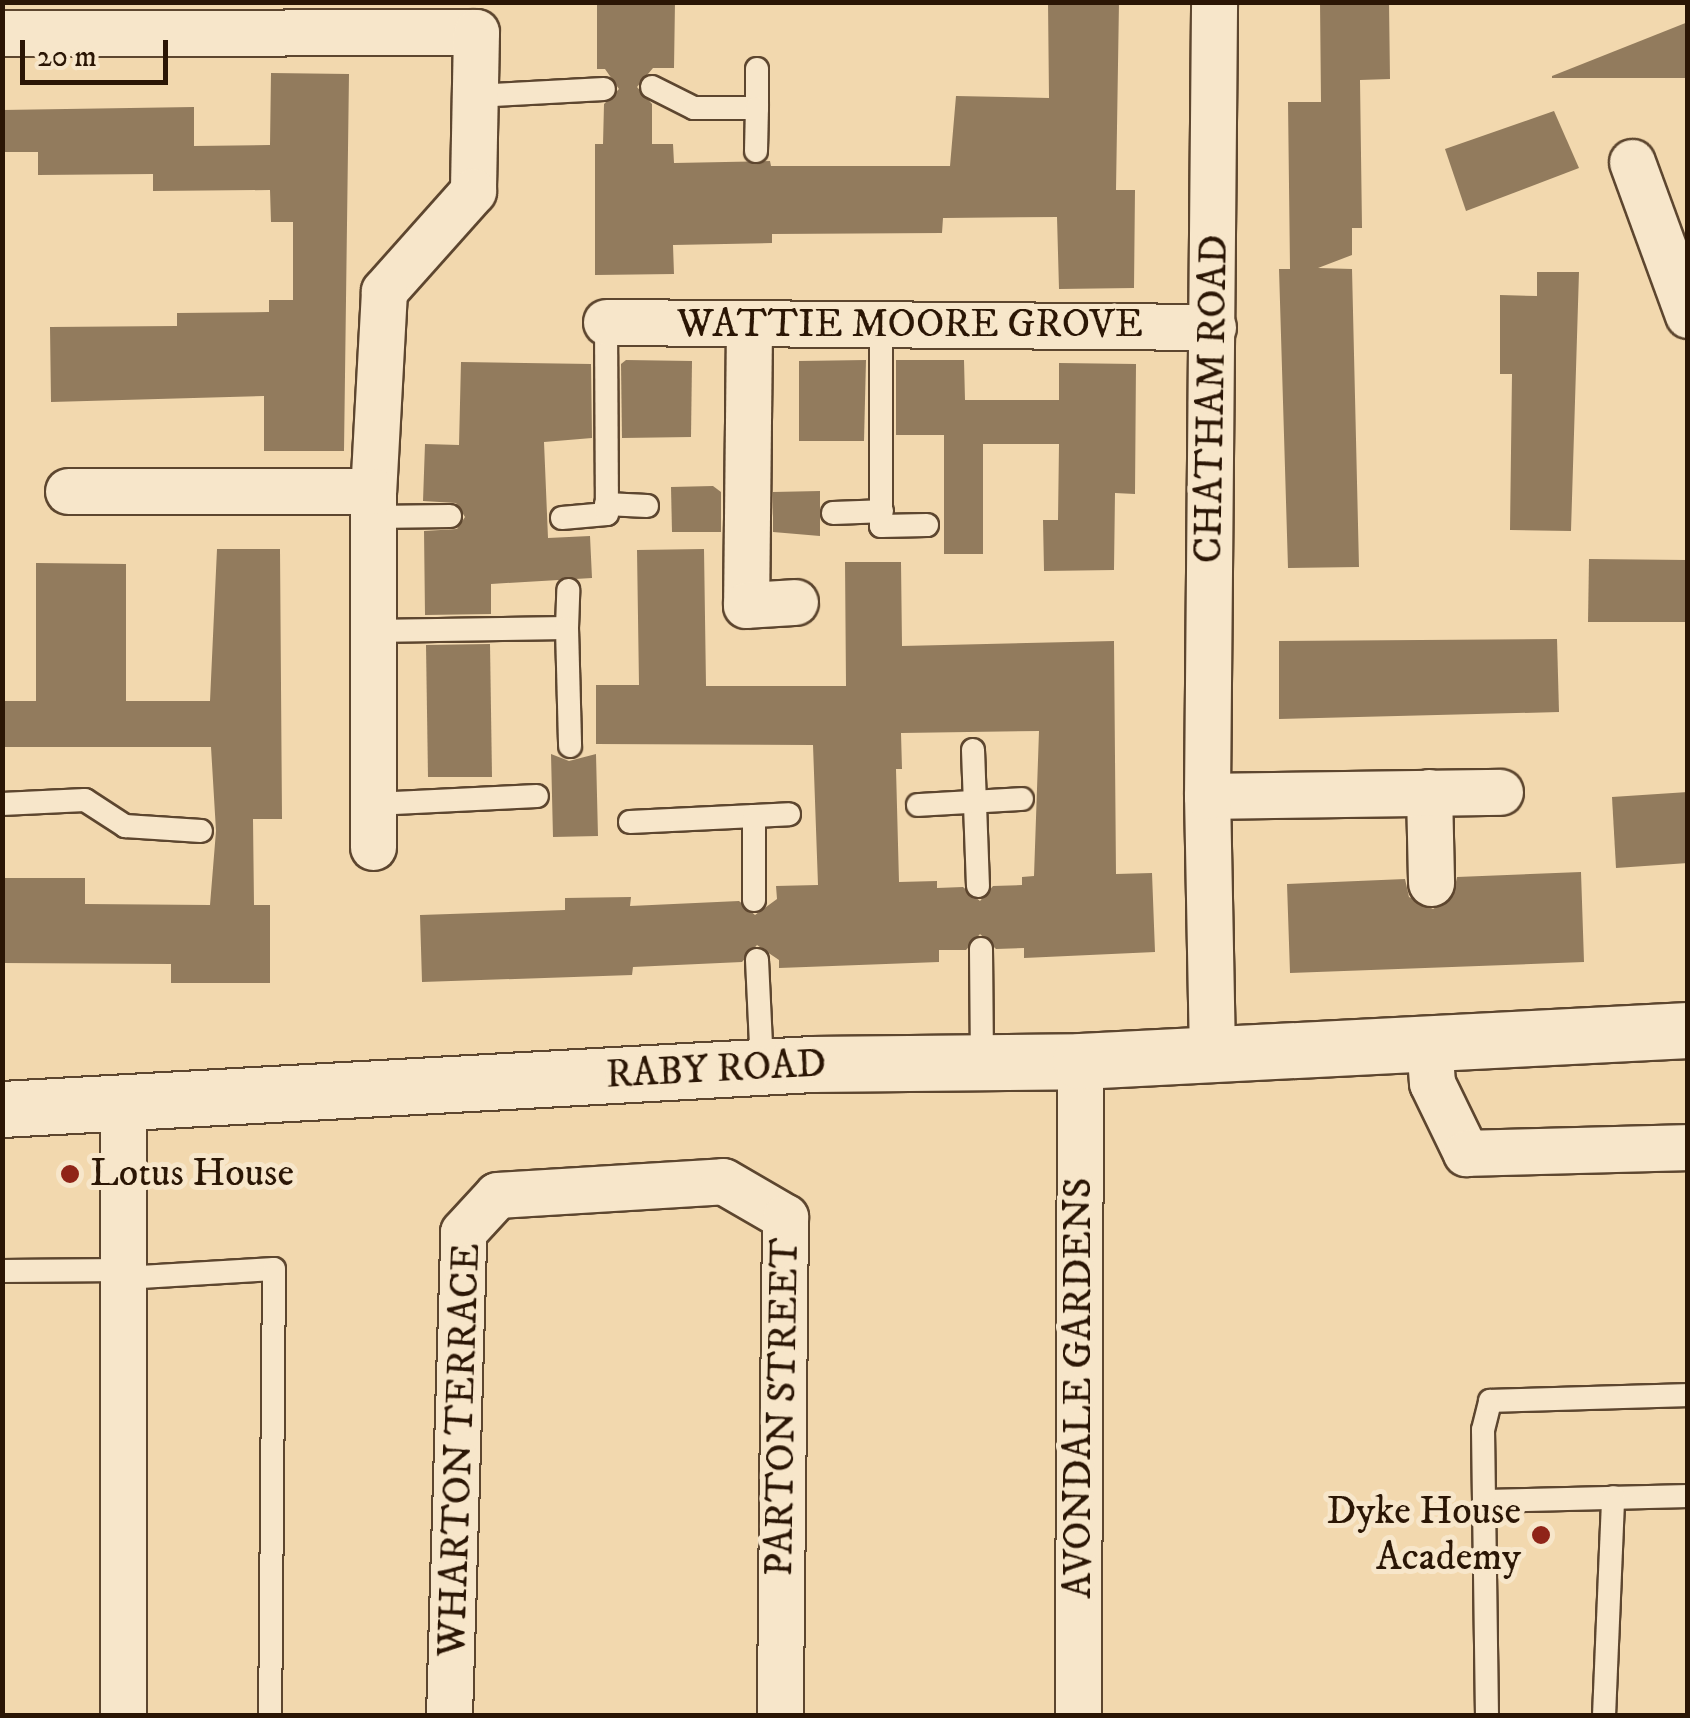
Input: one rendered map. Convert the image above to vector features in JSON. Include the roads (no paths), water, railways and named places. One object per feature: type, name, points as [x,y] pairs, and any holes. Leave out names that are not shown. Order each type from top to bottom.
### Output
[{"type":"street","name":"CHATHAM ROAD","points":[[1212,1054],[1207,796],[1214,2]]},
{"type":"street","points":[[2,33],[327,20],[476,32],[473,191],[384,292],[373,504],[373,826]]},
{"type":"street","points":[[1632,162],[1688,315]]},
{"type":"street","name":"WATTIE MOORE GROVE","points":[[606,322],[749,326],[1214,326]]},
{"type":"street","points":[[749,326],[746,605],[794,602]]},
{"type":"street","points":[[68,491],[373,504]]},
{"type":"street","points":[[1429,792],[1431,883]]},
{"type":"street","points":[[1207,796],[1500,792]]},
{"type":"street","name":"RABY ROAD","points":[[2,1109],[762,1066],[1080,1061],[1688,1030]]},
{"type":"street","points":[[1429,1043],[1432,1084],[1466,1153],[1688,1147]]},
{"type":"street","name":"AVONDALE GARDENS","points":[[1078,1716],[1080,1061]]},
{"type":"street","points":[[123,1102],[123,1716]]},
{"type":"street","name":"PARTON STREET","points":[[497,1195],[723,1181],[785,1216],[780,1716]]},
{"type":"street","name":"WHARTON TERRACE","points":[[449,1716],[464,1232],[497,1195]]},
{"type":"lane","points":[[756,152],[757,68]]},
{"type":"lane","points":[[652,88],[694,108],[757,108]]},
{"type":"lane","points":[[475,96],[604,89]]},
{"type":"lane","points":[[562,518],[606,514],[606,322]]},
{"type":"lane","points":[[881,326],[882,526],[927,525]]},
{"type":"lane","points":[[373,504],[450,516]]},
{"type":"lane","points":[[606,504],[648,506]]},
{"type":"lane","points":[[833,513],[882,511]]},
{"type":"lane","points":[[568,590],[570,746]]},
{"type":"lane","points":[[373,630],[567,628]]},
{"type":"lane","points":[[972,750],[978,886]]},
{"type":"lane","points":[[373,826],[537,796]]},
{"type":"lane","points":[[918,804],[1022,798]]},
{"type":"lane","points":[[2,804],[85,800],[126,826],[201,831]]},
{"type":"lane","points":[[630,822],[789,814]]},
{"type":"lane","points":[[754,816],[754,900]]},
{"type":"lane","points":[[981,949],[982,1062]]},
{"type":"lane","points":[[758,960],[762,1066]]},
{"type":"lane","points":[[2,1271],[124,1274],[274,1268],[270,1716]]},
{"type":"lane","points":[[1487,1716],[1487,1501],[1483,1430],[1490,1400],[1688,1395]]},
{"type":"lane","points":[[1487,1501],[1688,1496]]},
{"type":"lane","points":[[1604,1716],[1613,1498]]},
{"type":"place","name":"Lotus House","points":[[70,1174]]},
{"type":"place","name":"Dyke House Academy","points":[[1541,1535]]}]
